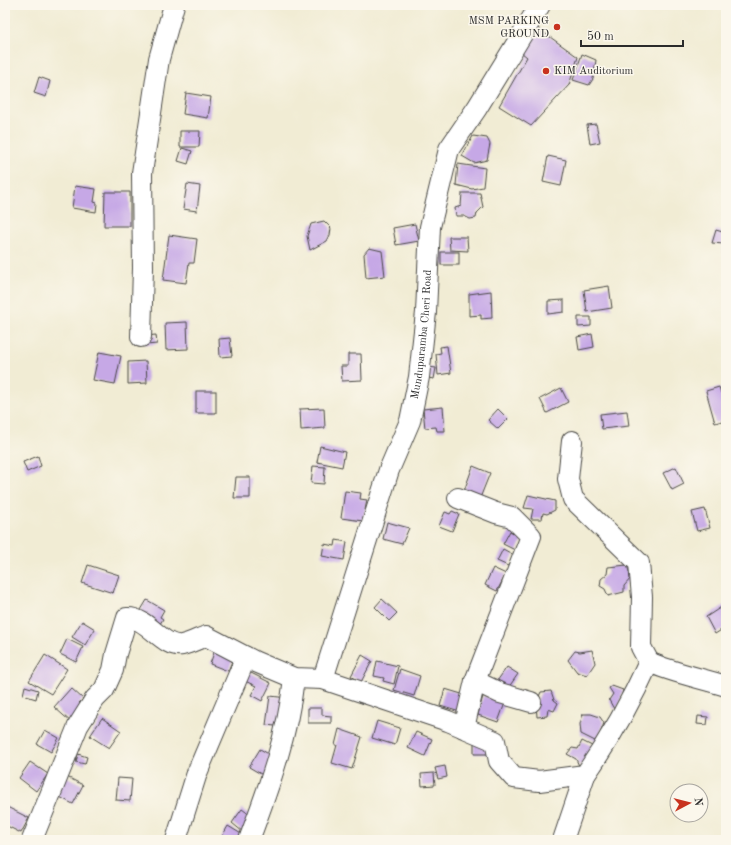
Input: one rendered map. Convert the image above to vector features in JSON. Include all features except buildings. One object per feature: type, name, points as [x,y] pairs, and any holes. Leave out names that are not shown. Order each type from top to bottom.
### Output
[{"type":"street","points":[[141,337],[143,268],[142,173],[159,59],[174,5]]},
{"type":"street","name":"Munduparamba Cheri Road","points":[[323,679],[389,470],[410,421],[419,377],[425,319],[430,227],[449,148],[477,108],[540,5]]},
{"type":"street","points":[[572,441],[568,479],[573,499],[639,562],[642,597],[641,647],[649,662],[660,667],[726,686]]},
{"type":"street","points":[[458,498],[496,513],[512,517],[531,536],[475,681],[464,728]]},
{"type":"street","points":[[32,840],[78,726],[95,700],[104,690],[113,670],[116,654],[127,618],[136,618],[172,644],[181,645],[206,636],[246,657],[294,678],[323,679],[464,728],[495,741],[499,761],[514,778],[539,781],[585,775]]},
{"type":"street","points":[[176,840],[197,773],[246,657]]},
{"type":"street","points":[[563,840],[585,775],[605,747],[631,701],[649,662]]},
{"type":"street","points":[[249,840],[272,780],[291,707],[294,678]]},
{"type":"street","points":[[475,681],[500,693],[531,702]]},
{"type":"place","name":"MSM PARKING GROUND","points":[[557,27]]},
{"type":"place","name":"KIM Auditorium","points":[[546,71]]}]
